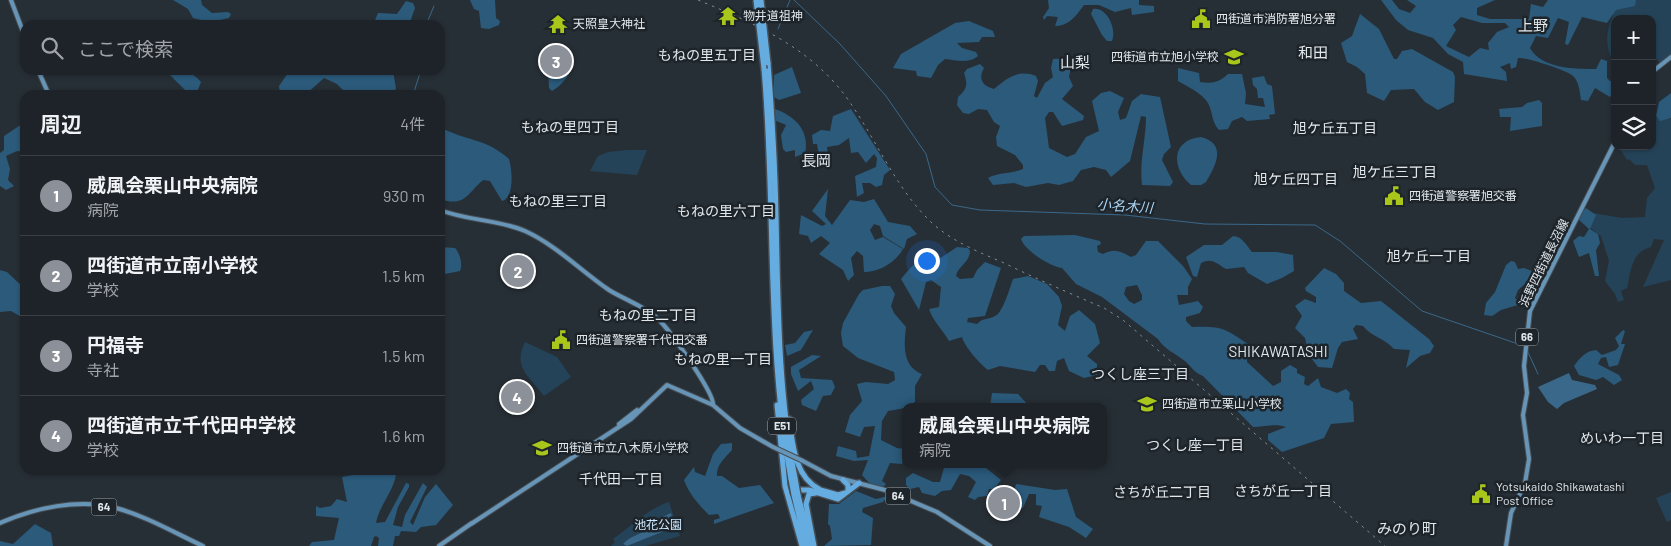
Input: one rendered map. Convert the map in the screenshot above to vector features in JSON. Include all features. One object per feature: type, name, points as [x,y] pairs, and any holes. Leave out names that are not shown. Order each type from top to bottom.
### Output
[{"type":"highway","name":"E51","points":[[756,0],[764,69],[771,170],[779,372],[804,546]]},
{"type":"highway","name":"E51","points":[[760,0],[768,64],[776,189],[778,348]]},
{"type":"highway","points":[[779,372],[779,435],[785,486],[788,489],[804,546]]},
{"type":"highway","points":[[779,372],[798,466],[806,480],[819,491]]},
{"type":"highway","points":[[843,480],[848,485],[853,485]]},
{"type":"highway","points":[[788,489],[804,486],[838,495],[853,485]]},
{"type":"highway","points":[[812,546],[807,501],[809,494],[819,491]]},
{"type":"highway","name":"E51","points":[[796,495],[812,546]]},
{"type":"main road","points":[[11,0],[20,24]]},
{"type":"main road","points":[[1656,69],[1671,57]]},
{"type":"main road","points":[[40,75],[47,90]]},
{"type":"main road","name":"浜野四街道長沼線","points":[[1506,546],[1511,513],[1525,483],[1529,459],[1523,413],[1527,394],[1524,366],[1530,311],[1611,150]]},
{"type":"main road","points":[[445,212],[459,217],[505,223],[530,234],[609,290],[656,317],[690,361],[711,395],[713,405]]},
{"type":"main road","name":"64","points":[[439,546],[625,423],[667,385],[713,405],[740,428],[773,447],[853,485],[888,491],[937,512],[990,546]]},
{"type":"main road","name":"64","points":[[0,523],[56,507],[82,504],[124,511],[203,546]]},
{"type":"green space","points":[[1606,0],[1671,0],[1671,56],[1661,64],[1656,60],[1656,15],[1613,15]]},
{"type":"green space","points":[[1611,20],[1611,57],[1607,40]]},
{"type":"green space","points":[[1656,117],[1671,119],[1671,280],[1643,287],[1664,240],[1654,239],[1651,247],[1639,253],[1633,263],[1627,288],[1621,291],[1624,300],[1618,302],[1615,294],[1605,281],[1609,261],[1601,236],[1585,224],[1593,213],[1622,218],[1645,217],[1647,198],[1655,188],[1647,165],[1635,165],[1629,159],[1627,160],[1621,150],[1656,150]]},
{"type":"green space","points":[[647,150],[637,175],[590,171],[598,156],[608,152]]},
{"type":"green space","points":[[525,342],[557,357],[571,377],[544,396],[524,371],[521,359]]},
{"type":"green space","points":[[1671,492],[1671,520],[1667,522],[1656,498]]},
{"type":"green space","name":"池花公園","points":[[669,502],[680,536],[645,546],[611,546],[615,542],[613,539],[640,518]]},
{"type":"shaded area","points":[[173,0],[201,0],[202,5],[212,13],[228,12],[231,14],[229,18],[220,20],[202,20],[193,18],[188,9]]},
{"type":"shaded area","points":[[470,0],[495,0],[496,18],[500,21],[499,25],[489,29],[481,28],[479,11],[474,9]]},
{"type":"shaded area","points":[[1048,0],[1139,0],[1139,5],[1154,6],[1154,12],[1132,15],[1131,8],[1115,12],[1099,5],[1084,5],[1068,22],[1055,26],[1058,17],[1047,16],[1044,20],[1043,17],[1049,8]]},
{"type":"shaded area","points":[[1381,0],[1392,0],[1399,9],[1410,13],[1416,6],[1407,0],[1495,0],[1477,8],[1477,15],[1490,19],[1529,19],[1531,4],[1543,7],[1548,0],[1636,0],[1635,6],[1616,10],[1607,23],[1582,17],[1568,45],[1565,44],[1569,22],[1558,18],[1548,38],[1536,36],[1530,48],[1542,60],[1560,66],[1596,69],[1601,59],[1607,61],[1607,78],[1611,81],[1611,96],[1610,97],[1595,88],[1588,101],[1581,100],[1577,82],[1571,74],[1523,58],[1518,58],[1516,67],[1511,69],[1510,63],[1500,67],[1506,72],[1507,81],[1464,74],[1463,62],[1448,54],[1433,38],[1408,30],[1396,20]],"holes":[[[1461,17],[1482,23],[1505,23],[1509,27],[1497,32],[1488,43],[1489,50],[1480,48],[1469,57],[1446,46],[1456,30],[1453,25]]]},
{"type":"shaded area","points":[[406,1],[413,3],[415,8],[411,20],[375,20],[378,13],[397,14]]},
{"type":"shaded area","points":[[1093,9],[1103,11],[1110,20],[1113,31],[1112,41],[1107,41],[1102,35],[1091,14]]},
{"type":"shaded area","points":[[1360,14],[1379,29],[1394,59],[1397,59],[1402,51],[1412,49],[1453,72],[1455,77],[1454,102],[1438,110],[1425,102],[1414,89],[1391,90],[1384,101],[1367,93],[1365,74],[1347,62],[1341,43],[1352,36]]},
{"type":"shaded area","points":[[969,21],[993,31],[995,37],[982,37],[979,42],[957,43],[962,48],[976,52],[978,56],[971,60],[962,61],[945,59],[938,65],[931,78],[917,76],[916,71],[893,68],[901,54],[955,23]]},
{"type":"shaded area","points":[[555,53],[571,63],[573,62],[571,71],[566,79],[552,91],[549,88],[548,67],[553,71],[553,77],[559,79],[564,73],[564,66]]},
{"type":"shaded area","points":[[1069,58],[1072,61],[1069,77],[1073,86],[1062,99],[1084,116],[1083,120],[1062,126],[1053,112],[1049,112],[1045,118],[1049,148],[1067,157],[1075,154],[1086,137],[1099,131],[1092,101],[1101,93],[1110,91],[1124,98],[1118,112],[1120,120],[1126,118],[1132,101],[1141,94],[1160,97],[1171,147],[1164,154],[1162,160],[1173,182],[1170,186],[1142,185],[1141,168],[1146,117],[1141,116],[1130,161],[1111,177],[1106,170],[1094,167],[1081,170],[1073,181],[1059,185],[1048,183],[1026,187],[1014,183],[993,185],[988,178],[1023,169],[1023,165],[1015,155],[997,146],[996,137],[1000,126],[994,122],[987,110],[978,109],[969,114],[963,113],[957,105],[958,97],[966,86],[964,73],[967,69],[980,64],[984,68],[981,75],[982,82],[994,89],[1008,78],[1018,74],[1036,76],[1038,81],[1034,96],[1037,98],[1045,83],[1053,77],[1051,68],[1053,59]]},
{"type":"shaded area","points":[[792,67],[801,93],[779,100],[774,97],[774,75]]},
{"type":"shaded area","points":[[1178,68],[1199,73],[1200,82],[1205,83],[1216,82],[1228,74],[1242,74],[1246,93],[1245,104],[1265,107],[1263,98],[1258,98],[1257,89],[1253,85],[1252,78],[1264,76],[1267,84],[1272,86],[1275,114],[1269,115],[1270,119],[1247,121],[1242,117],[1232,121],[1228,129],[1219,130],[1210,106],[1205,99],[1178,81]]},
{"type":"shaded area","points":[[170,75],[193,75],[201,82],[198,90],[185,90]]},
{"type":"shaded area","points":[[287,75],[394,75],[396,89],[343,90],[337,84],[324,78],[311,90],[279,90],[279,86]]},
{"type":"shaded area","points":[[1671,93],[1671,118],[1660,121],[1656,116],[1659,102]]},
{"type":"shaded area","points":[[1539,100],[1542,103],[1542,126],[1510,131],[1511,117],[1500,117],[1499,109],[1522,107],[1527,103]]},
{"type":"shaded area","points":[[775,109],[795,120],[799,125],[805,138],[805,153],[795,157],[795,150],[786,152],[783,149],[781,135],[786,125],[774,120]]},
{"type":"shaded area","points":[[851,109],[890,170],[884,175],[882,185],[876,187],[870,183],[862,183],[864,193],[857,197],[855,176],[876,167],[877,158],[874,154],[866,163],[858,152],[851,153],[849,138],[839,145],[827,147],[828,155],[820,162],[813,164],[812,155],[819,155],[817,144],[813,144],[812,135],[821,130],[830,131],[833,116]]},
{"type":"shaded area","points":[[19,126],[20,151],[6,156],[10,169],[8,180],[14,186],[6,190],[0,186],[0,153],[4,150],[4,136]]},
{"type":"shaded area","points":[[445,130],[484,143],[509,159],[511,189],[502,201],[490,181],[483,180],[464,198],[455,202],[445,200]]},
{"type":"shaded area","points":[[1201,137],[1209,140],[1214,145],[1217,150],[1217,156],[1213,170],[1206,182],[1201,185],[1191,185],[1180,171],[1177,156],[1179,149],[1184,143]]},
{"type":"shaded area","points":[[828,189],[825,216],[832,225],[850,200],[864,202],[874,199],[888,222],[910,226],[917,234],[907,239],[904,249],[883,236],[880,226],[874,224],[870,230],[875,240],[883,237],[903,249],[886,266],[870,272],[864,272],[863,256],[857,251],[851,258],[854,275],[848,281],[843,270],[819,254],[830,243],[821,236],[811,243],[808,236],[799,234],[801,215],[822,226],[826,224],[812,211]]},
{"type":"shaded area","points":[[1586,208],[1596,215],[1590,229],[1598,234],[1600,243],[1596,250],[1599,276],[1595,276],[1589,253],[1579,257],[1573,241],[1579,236],[1584,237],[1589,229],[1578,219],[1581,212]]},
{"type":"shaded area","points":[[1075,235],[1100,241],[1101,244],[1097,246],[1098,252],[1103,254],[1117,251],[1131,257],[1136,255],[1146,241],[1158,241],[1183,266],[1192,279],[1188,287],[1188,295],[1177,295],[1179,305],[1198,301],[1203,307],[1200,313],[1186,317],[1186,321],[1192,327],[1222,329],[1248,344],[1247,362],[1273,386],[1281,382],[1281,371],[1290,365],[1297,369],[1297,373],[1305,377],[1304,384],[1308,386],[1318,378],[1321,387],[1337,393],[1346,389],[1350,393],[1349,399],[1353,402],[1354,422],[1331,424],[1324,438],[1282,452],[1268,440],[1268,434],[1286,427],[1274,425],[1253,427],[1203,376],[1167,349],[1158,339],[1102,297],[1076,284],[1062,268],[1051,265],[1032,253],[1021,239],[1024,236]],"holes":[[[1137,285],[1142,295],[1142,300],[1134,304],[1124,294],[1126,287]]]},
{"type":"shaded area","points":[[1233,236],[1241,239],[1252,252],[1277,252],[1293,255],[1294,271],[1267,284],[1248,273],[1244,267],[1226,269],[1214,262],[1205,261],[1201,263],[1197,277],[1193,276],[1186,257],[1204,245],[1222,245]]},
{"type":"shaded area","points":[[445,247],[455,248],[460,259],[460,271],[445,274]]},
{"type":"shaded area","points":[[957,247],[968,248],[970,251],[968,258],[957,273],[956,276],[960,279],[973,278],[977,270],[985,262],[1001,268],[985,316],[968,318],[967,322],[977,324],[998,314],[1013,279],[1028,276],[1047,284],[1059,297],[1062,306],[1058,325],[1065,331],[1070,316],[1079,310],[1095,324],[1100,343],[1087,356],[1097,364],[1097,375],[1084,378],[1069,371],[1064,358],[1057,361],[1055,371],[1049,371],[1045,365],[1040,365],[1035,372],[1000,366],[988,370],[973,355],[962,337],[949,341],[929,309],[939,307],[941,287],[931,280],[926,282],[919,310],[901,279],[922,259],[933,257],[939,259]]},
{"type":"shaded area","points":[[1511,261],[1515,262],[1518,269],[1524,268],[1532,271],[1540,266],[1546,275],[1543,281],[1532,278],[1518,290],[1515,298],[1521,304],[1501,310],[1492,316],[1484,315],[1486,303],[1495,292],[1506,265]]},
{"type":"shaded area","points":[[1324,268],[1336,274],[1344,283],[1344,291],[1361,303],[1381,301],[1429,339],[1434,346],[1430,353],[1420,356],[1406,368],[1410,350],[1394,349],[1363,326],[1356,325],[1353,329],[1358,339],[1342,342],[1338,348],[1332,368],[1318,367],[1309,355],[1305,338],[1295,328],[1302,316],[1295,306],[1305,299],[1316,303],[1316,297],[1306,291],[1305,288]]},
{"type":"shaded area","points":[[0,270],[7,272],[20,284],[20,316],[11,311],[0,312]]},
{"type":"shaded area","points":[[890,286],[895,294],[891,306],[894,313],[906,327],[905,348],[908,360],[915,370],[922,374],[915,386],[915,402],[902,403],[902,409],[888,411],[882,421],[881,440],[902,449],[902,464],[890,463],[882,481],[886,484],[883,487],[871,485],[862,475],[868,460],[854,461],[836,456],[838,446],[856,451],[857,458],[869,456],[875,426],[864,427],[860,437],[845,432],[850,415],[862,401],[857,384],[866,382],[888,384],[895,380],[894,372],[858,358],[843,346],[841,333],[843,323],[863,290]]},
{"type":"shaded area","points":[[813,330],[801,350],[787,356],[785,345],[795,343],[804,332]]},
{"type":"shaded area","points":[[1623,330],[1625,331],[1621,344],[1625,344],[1618,365],[1609,367],[1606,357],[1601,358],[1598,364],[1619,375],[1622,380],[1614,385],[1603,377],[1596,380],[1579,375],[1574,366],[1581,358],[1586,353],[1596,350],[1602,355],[1616,350],[1619,346],[1615,338]]},
{"type":"shaded area","points":[[812,355],[821,356],[799,370],[801,378],[832,380],[835,387],[831,395],[823,396],[816,411],[802,405],[801,400],[814,389],[811,381],[798,391],[791,374],[791,367]]},
{"type":"shaded area","points":[[1569,373],[1572,380],[1595,385],[1597,389],[1564,403],[1557,409],[1548,402],[1538,387]]},
{"type":"shaded area","points":[[992,393],[1018,394],[1026,403],[991,403]]},
{"type":"shaded area","points":[[732,443],[732,450],[719,465],[717,476],[722,476],[739,488],[760,485],[774,503],[714,524],[714,520],[720,518],[718,514],[709,515],[691,495],[684,480],[694,467],[695,472],[705,476],[713,454],[721,444]]},
{"type":"shaded area","points":[[944,468],[986,468],[1001,480],[994,489],[989,489],[987,496],[978,497],[975,500],[968,497],[976,482],[969,476],[960,474],[951,490],[942,491],[935,496],[922,493],[919,487],[910,489],[906,485],[906,478],[913,473],[933,482],[940,482]]},
{"type":"shaded area","points":[[352,475],[396,475],[376,523],[385,522],[406,483],[409,484],[409,487],[398,507],[393,525],[402,527],[405,515],[423,483],[427,487],[410,522],[413,525],[425,497],[436,484],[453,505],[436,525],[421,527],[416,532],[401,531],[399,536],[395,536],[393,546],[378,546],[379,538],[376,536],[371,546],[309,546],[312,542],[334,540],[339,518],[316,516],[316,506],[320,508],[331,506],[337,499],[347,502],[342,477]]},
{"type":"shaded area","points":[[1016,484],[1055,490],[1067,489],[1076,517],[1093,529],[1086,538],[1069,527],[1039,517],[1042,506],[1036,505],[1036,494],[1029,494],[1023,508],[1012,501]]},
{"type":"shaded area","points":[[856,491],[876,499],[888,496],[883,502],[863,508],[862,512],[873,518],[871,545],[824,546],[832,539],[828,524],[829,504],[839,504]]},
{"type":"shaded area","points":[[671,513],[674,527],[627,546],[623,544],[628,540]]},
{"type":"shaded area","points":[[35,524],[51,533],[53,546],[0,546],[0,541],[13,544]]},
{"type":"waterway","points":[[778,29],[790,0]]},
{"type":"waterway","name":"小名木川","points":[[794,0],[840,44],[886,96],[926,154],[935,187],[952,205],[980,210],[1125,215],[1205,224],[1315,225],[1340,241],[1422,311],[1524,346]]},
{"type":"waterway","points":[[428,20],[434,6]]},
{"type":"waterway","points":[[415,90],[419,75]]},
{"type":"waterway","name":"小名木川","points":[[1527,350],[1538,374]]},
{"type":"railway","points":[[698,0],[762,29],[800,52],[818,66],[849,101],[897,180],[919,210],[940,230],[966,246],[1104,308],[1123,320],[1385,546]]},
{"type":"place","name":"物井道祖神","points":[[728,16]]},
{"type":"place","name":"四街道市消防署旭分署","points":[[1201,19]]},
{"type":"place","name":"天照皇大神社","points":[[558,24]]},
{"type":"place","name":"四街道市立旭小学校","points":[[1234,57]]},
{"type":"place","name":"円福寺","points":[[556,61]]},
{"type":"place","name":"四街道警察署旭交番","points":[[1394,196]]},
{"type":"place","name":"四街道市立南小学校","points":[[518,271]]},
{"type":"place","name":"四街道警察署千代田交番","points":[[561,340]]},
{"type":"place","name":"四街道市立千代田中学校","points":[[517,397]]},
{"type":"place","name":"四街道市立栗山小学校","points":[[1147,404]]},
{"type":"place","name":"四街道市立八木原小学校","points":[[542,448]]},
{"type":"place","name":"Yotsukaido Shikawatashi Post Office","points":[[1481,494]]},
{"type":"place","name":"威風会栗山中央病院","points":[[1004,503]]},
{"type":"district","name":"上野","points":[[1533,26]]},
{"type":"district","name":"和田","points":[[1313,53]]},
{"type":"district","name":"もねの里五丁目","points":[[707,55]]},
{"type":"district","name":"山梨","points":[[1075,63]]},
{"type":"district","name":"もねの里四丁目","points":[[570,127]]},
{"type":"district","name":"旭ケ丘五丁目","points":[[1335,128]]},
{"type":"district","name":"長岡","points":[[816,161]]},
{"type":"district","name":"旭ケ丘三丁目","points":[[1395,172]]},
{"type":"district","name":"旭ケ丘四丁目","points":[[1296,179]]},
{"type":"district","name":"もねの里三丁目","points":[[558,201]]},
{"type":"district","name":"もねの里六丁目","points":[[726,211]]},
{"type":"district","name":"旭ケ丘一丁目","points":[[1429,256]]},
{"type":"district","name":"もねの里二丁目","points":[[648,315]]},
{"type":"district","name":"SHIKAWATASHI","points":[[1278,352]]},
{"type":"district","name":"もねの里一丁目","points":[[723,359]]},
{"type":"district","name":"つくし座三丁目","points":[[1140,374]]},
{"type":"district","name":"めいわ一丁目","points":[[1622,438]]},
{"type":"district","name":"つくし座一丁目","points":[[1195,445]]},
{"type":"district","name":"千代田一丁目","points":[[621,479]]},
{"type":"district","name":"さちが丘一丁目","points":[[1283,491]]},
{"type":"district","name":"さちが丘二丁目","points":[[1162,492]]},
{"type":"district","name":"みのり町","points":[[1407,529]]}]
